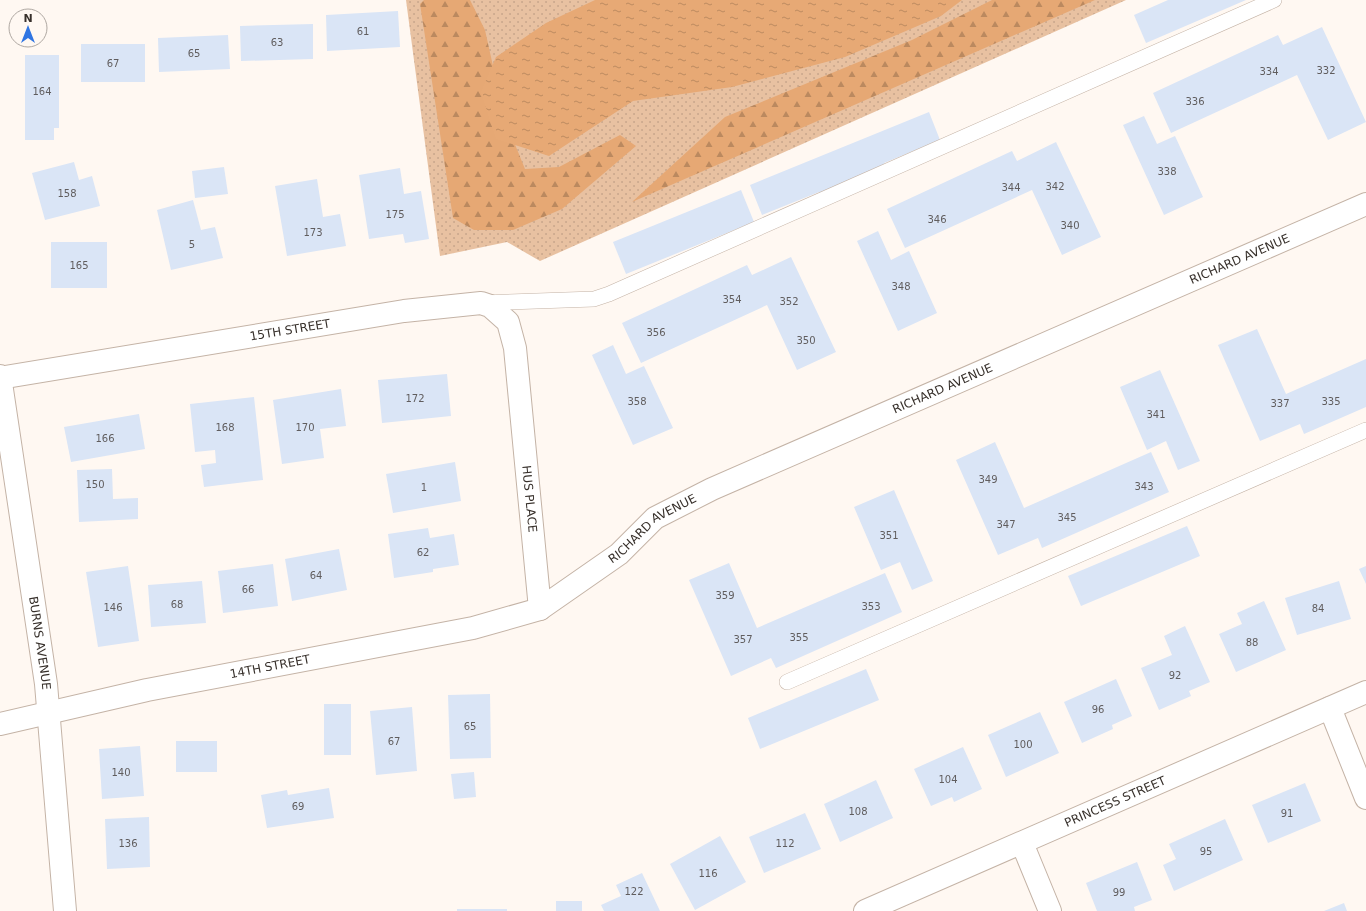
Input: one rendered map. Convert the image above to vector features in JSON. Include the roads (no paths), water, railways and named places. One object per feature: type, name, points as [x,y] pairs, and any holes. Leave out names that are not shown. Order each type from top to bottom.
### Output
[{"type":"street","name":"RICHARD AVENUE","points":[[540,609],[619,554],[655,518],[712,489],[1366,204]]},
{"type":"street","name":"15TH STREET","points":[[0,377],[404,311],[481,303]]},
{"type":"street","name":"HUS PLACE","points":[[481,303],[490,306],[508,322],[515,348],[540,609]]},
{"type":"street","name":"BURNS AVENUE","points":[[0,377],[46,684],[65,911]]},
{"type":"street","name":"14TH STREET","points":[[0,724],[147,690],[472,628],[540,609]]},
{"type":"street","name":"PRINCESS STREET","points":[[865,911],[1366,692]]},
{"type":"street","points":[[1330,708],[1366,798]]},
{"type":"street","points":[[1022,843],[1050,911]]},
{"type":"lane","points":[[481,303],[594,299],[609,294],[1274,0]]},
{"type":"lane","points":[[787,682],[1366,430]]},
{"type":"water","points":[[595,0],[962,0],[941,16],[845,57],[732,87],[633,101],[549,156],[496,139],[481,92],[496,57],[546,23]]}]
